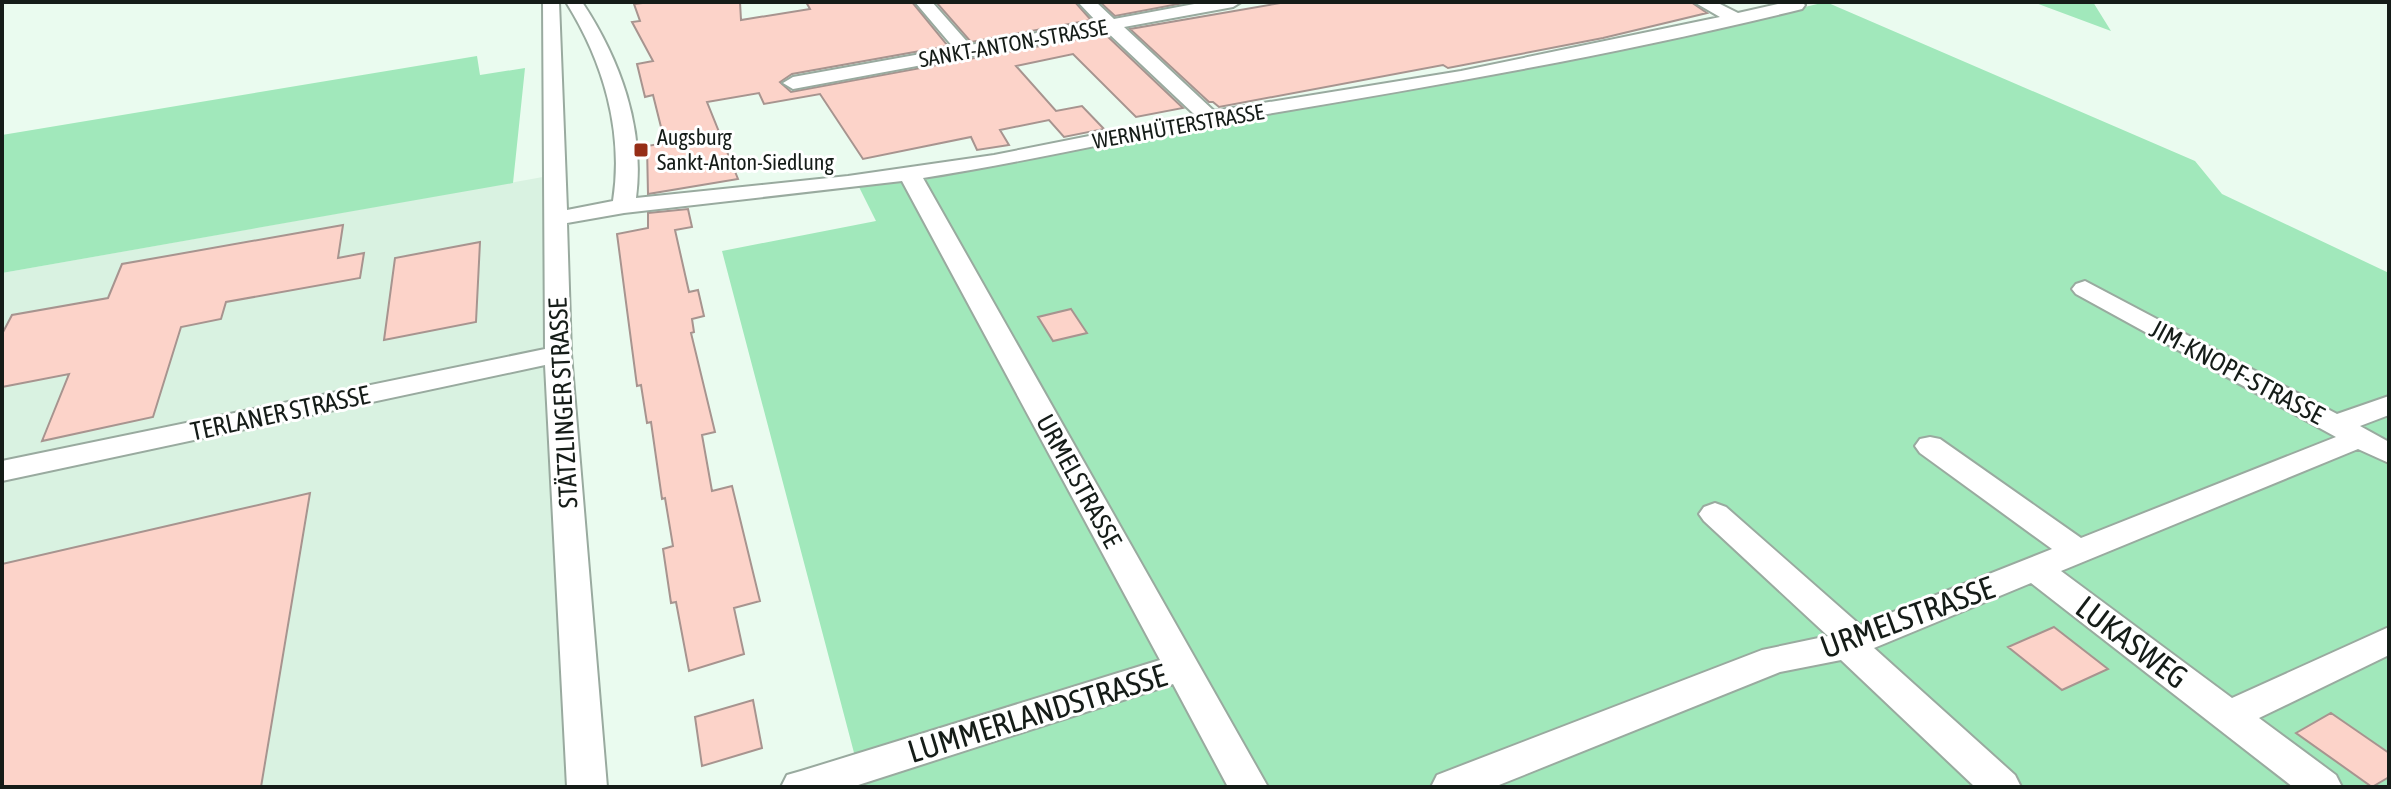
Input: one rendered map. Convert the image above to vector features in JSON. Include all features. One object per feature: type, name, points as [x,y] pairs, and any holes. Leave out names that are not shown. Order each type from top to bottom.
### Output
[{"type":"street","points":[[923,2],[966,51]]},
{"type":"street","points":[[1086,2],[1210,118]]},
{"type":"street","name":"SANKT-ANTON-STRASSE","points":[[793,83],[1233,2]]},
{"type":"street","points":[[1702,2],[1735,18]]},
{"type":"street","name":"WERNHÜTERSTRASSE","points":[[554,219],[624,206],[910,175],[1210,118],[1490,71],[1622,45],[1796,5]]},
{"type":"street","name":"STÄTZLINGER STRASSE","points":[[587,787],[558,354],[552,10],[579,8],[596,34],[625,130],[629,185],[624,206]]},
{"type":"street","name":"URMELSTRASSE","points":[[910,175],[1248,787]]},
{"type":"street","name":"JIM-KNOPF-STRASSE","points":[[2085,289],[2361,439]]},
{"type":"street","name":"TERLANER STRASSE","points":[[2,471],[558,354]]},
{"type":"street","name":"URMELSTRASSE","points":[[1451,787],[1775,660],[1851,642],[2361,439],[2389,405]]},
{"type":"street","points":[[1930,446],[2076,550]]},
{"type":"street","points":[[1715,514],[2001,787]]},
{"type":"street","name":"LUKASWEG","points":[[2034,568],[2322,787]]},
{"type":"street","points":[[2229,716],[2389,640]]},
{"type":"street","name":"LUMMERLANDSTRASSE","points":[[801,787],[1182,667]]},
{"type":"shaded area","points":[[554,175],[587,787],[2,787],[2,273]]},
{"type":"green space","points":[[1826,2],[2195,161],[2222,194],[2389,273],[2389,787],[863,787],[722,251],[876,221],[859,187],[997,166],[1214,122],[1493,75],[1626,49]]},
{"type":"green space","points":[[2033,2],[2093,2],[2111,31]]},
{"type":"green space","points":[[477,56],[480,75],[525,68],[513,183],[2,273],[2,135]]},
{"type":"building","points":[[740,2],[741,20],[810,9],[806,2],[912,2],[948,46],[792,74],[780,82],[791,92],[1105,34],[1183,108],[1136,117],[1073,54],[1016,66],[1056,111],[1082,106],[1104,129],[1064,137],[1049,120],[1000,130],[1009,145],[977,150],[971,137],[863,159],[820,94],[764,104],[759,93],[707,102],[738,179],[648,194],[647,146],[665,143],[653,95],[645,97],[637,64],[653,61],[632,22],[640,21],[634,4]]},
{"type":"building","points":[[936,2],[1075,2],[1091,20],[971,42]]},
{"type":"building","points":[[1100,2],[1189,2],[1115,16]]},
{"type":"building","points":[[1286,2],[1691,2],[1707,13],[1603,38],[1448,68],[1443,65],[1219,107],[1209,102],[1130,29]]},
{"type":"building","points":[[688,209],[692,227],[675,230],[689,292],[698,290],[704,316],[692,319],[694,332],[691,333],[715,432],[702,435],[712,491],[732,486],[760,601],[734,608],[744,654],[689,671],[676,602],[671,603],[663,549],[673,546],[665,498],[662,499],[651,422],[647,423],[641,385],[637,386],[617,234],[648,228],[648,213]]},
{"type":"building","points":[[343,225],[338,258],[364,253],[360,278],[226,302],[221,319],[181,327],[153,417],[42,441],[69,374],[2,387],[2,334],[12,315],[108,298],[122,264]]},
{"type":"building","points":[[480,242],[476,322],[384,340],[395,258]]},
{"type":"building","points":[[1071,309],[1087,333],[1053,341],[1038,317]]},
{"type":"building","points":[[310,493],[261,787],[2,787],[2,564]]},
{"type":"building","points":[[2054,627],[2108,669],[2062,690],[2008,647]]},
{"type":"building","points":[[753,700],[762,748],[702,766],[695,717]]},
{"type":"building","points":[[2331,713],[2389,753],[2389,777],[2372,787],[2296,733]]},
{"type":"place","name":"Augsburg Sankt-Anton-Siedlung","points":[[641,150]]}]
